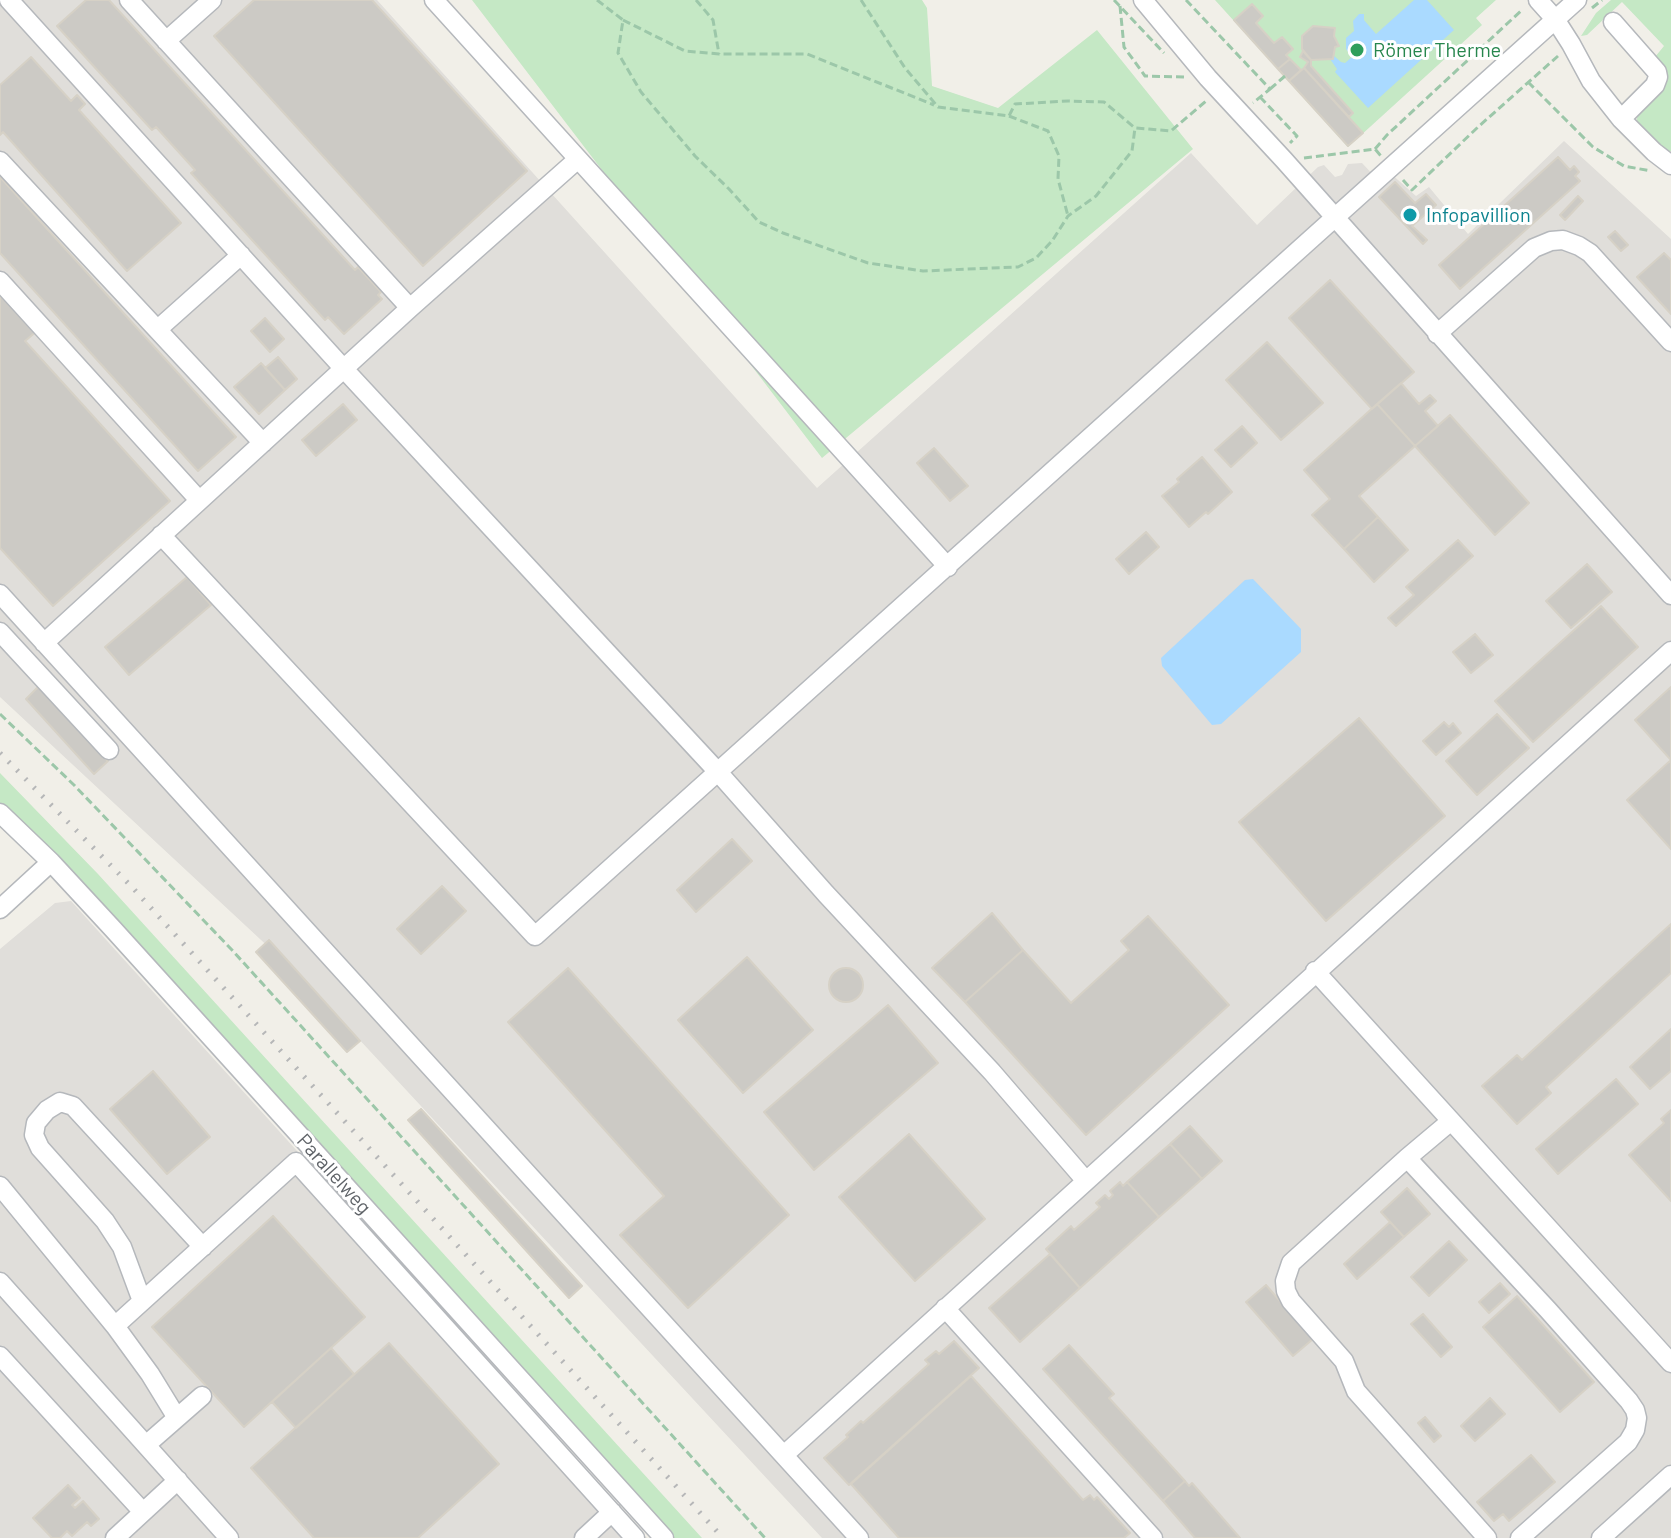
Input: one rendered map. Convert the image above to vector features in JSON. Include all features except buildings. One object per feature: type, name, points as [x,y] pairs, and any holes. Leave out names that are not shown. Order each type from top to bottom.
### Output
[{"type":"street","points":[[9,0],[344,369],[992,1072],[1086,1181]]},
{"type":"street","points":[[129,0],[410,308]]},
{"type":"street","points":[[166,41],[212,0]]},
{"type":"street","points":[[434,0],[948,567]]},
{"type":"street","points":[[1143,0],[1219,89],[1289,159],[1335,218],[1671,595]]},
{"type":"street","points":[[1530,5],[1555,19],[1591,81],[1621,119],[1668,168]]},
{"type":"street","points":[[161,535],[535,936],[1555,19],[1582,6]]},
{"type":"street","points":[[1613,22],[1658,77],[1655,85],[1621,119]]},
{"type":"street","points":[[0,662],[15,648],[39,637],[161,535],[578,159]]},
{"type":"street","points":[[0,161],[263,443]]},
{"type":"street","points":[[1437,334],[1534,248],[1563,240],[1590,253],[1671,342]]},
{"type":"street","points":[[158,329],[241,255]]},
{"type":"street","points":[[0,281],[199,500]]},
{"type":"street","points":[[0,594],[859,1538]]},
{"type":"street","points":[[0,632],[109,750]]},
{"type":"street","points":[[784,1455],[1671,651]]},
{"type":"street","name":"Parallelweg","points":[[0,813],[51,862],[664,1538]]},
{"type":"street","points":[[4,898],[51,862]]},
{"type":"street","points":[[1315,971],[1671,1363]]},
{"type":"street","points":[[142,1301],[122,1247],[105,1221],[40,1148],[34,1135],[36,1123],[47,1110],[60,1102],[73,1106],[203,1247]]},
{"type":"street","points":[[1451,1121],[1291,1263],[1285,1281],[1291,1301],[1344,1361],[1356,1391],[1487,1538]]},
{"type":"street","points":[[1407,1158],[1548,1310],[1635,1410],[1635,1430],[1628,1442],[1520,1538]]},
{"type":"street","points":[[115,1326],[296,1162],[635,1538]]},
{"type":"street","points":[[0,1186],[115,1326],[177,1418]]},
{"type":"street","points":[[0,1282],[229,1538]]},
{"type":"street","points":[[945,1308],[1153,1538]]},
{"type":"street","points":[[0,1356],[143,1512]]},
{"type":"street","points":[[146,1445],[202,1396]]},
{"type":"street","points":[[1601,1538],[1671,1475]]},
{"type":"street","points":[[115,1538],[178,1480]]},
{"type":"street","points":[[584,1538],[612,1512]]},
{"type":"path","points":[[597,0],[623,20],[685,51],[807,54],[938,107],[1009,116],[1048,131],[1059,156],[1058,179],[1068,216]]},
{"type":"path","points":[[696,0],[713,20],[719,54]]},
{"type":"path","points":[[861,0],[905,68],[938,107]]},
{"type":"path","points":[[1186,0],[1270,89]]},
{"type":"path","points":[[1582,6],[1602,0]]},
{"type":"path","points":[[1260,97],[1297,136],[1284,149],[1289,159],[1375,149],[1530,5]]},
{"type":"path","points":[[1120,6],[1124,47],[1145,76],[1186,77]]},
{"type":"path","points":[[623,20],[618,53],[641,92],[695,156],[759,222],[868,263],[923,271],[968,270],[1018,267],[1036,258],[1052,241],[1068,216],[1096,196],[1114,175],[1132,151],[1135,128]]},
{"type":"path","points":[[1375,149],[1384,173],[1412,190],[1571,44]]},
{"type":"path","points":[[1242,113],[1285,76]]},
{"type":"path","points":[[1528,82],[1593,147],[1624,166],[1648,171],[1668,168]]},
{"type":"path","points":[[1009,116],[1015,104],[1104,102],[1135,128],[1171,131],[1219,89]]},
{"type":"path","points":[[0,714],[74,785],[232,950],[765,1538]]},
{"type":"shaded area","points":[[0,0],[377,0],[817,488],[1191,153],[1257,225],[1318,167],[1324,165],[1335,177],[1342,175],[1348,164],[1362,163],[1377,179],[1389,172],[1416,196],[1429,187],[1468,234],[1564,141],[1671,239],[1671,1538],[822,1538],[304,980],[0,697]]},
{"type":"shaded area","points":[[71,901],[647,1538],[0,1538],[0,949],[55,903]]},
{"type":"green space","points":[[472,0],[922,0],[927,8],[932,86],[998,108],[1097,30],[1193,149],[822,458]]},
{"type":"green space","name":"Römer Therme","points":[[1215,0],[1496,0],[1476,18],[1482,25],[1348,147]]},
{"type":"green space","points":[[1611,0],[1671,0],[1671,151],[1663,151],[1636,126],[1638,112],[1667,76],[1665,68],[1655,57],[1664,46],[1622,2],[1587,35],[1581,36],[1596,13]]},
{"type":"green space","points":[[0,773],[98,874],[702,1538],[673,1538],[119,924],[0,803]]},
{"type":"water","points":[[1414,0],[1427,0],[1454,30],[1368,108],[1335,72],[1337,69],[1330,59],[1334,56],[1345,63],[1352,57],[1346,49],[1346,38],[1354,31],[1353,21],[1359,14],[1364,14],[1364,20],[1376,34]]},
{"type":"water","points":[[1253,579],[1301,629],[1301,652],[1221,724],[1212,725],[1162,666],[1161,658],[1245,580]]},
{"type":"railway","points":[[0,753],[131,886],[723,1538]]},
{"type":"place","name":"Römer Therme","points":[[1357,50]]},
{"type":"place","name":"Infopavillion","points":[[1410,215]]}]
